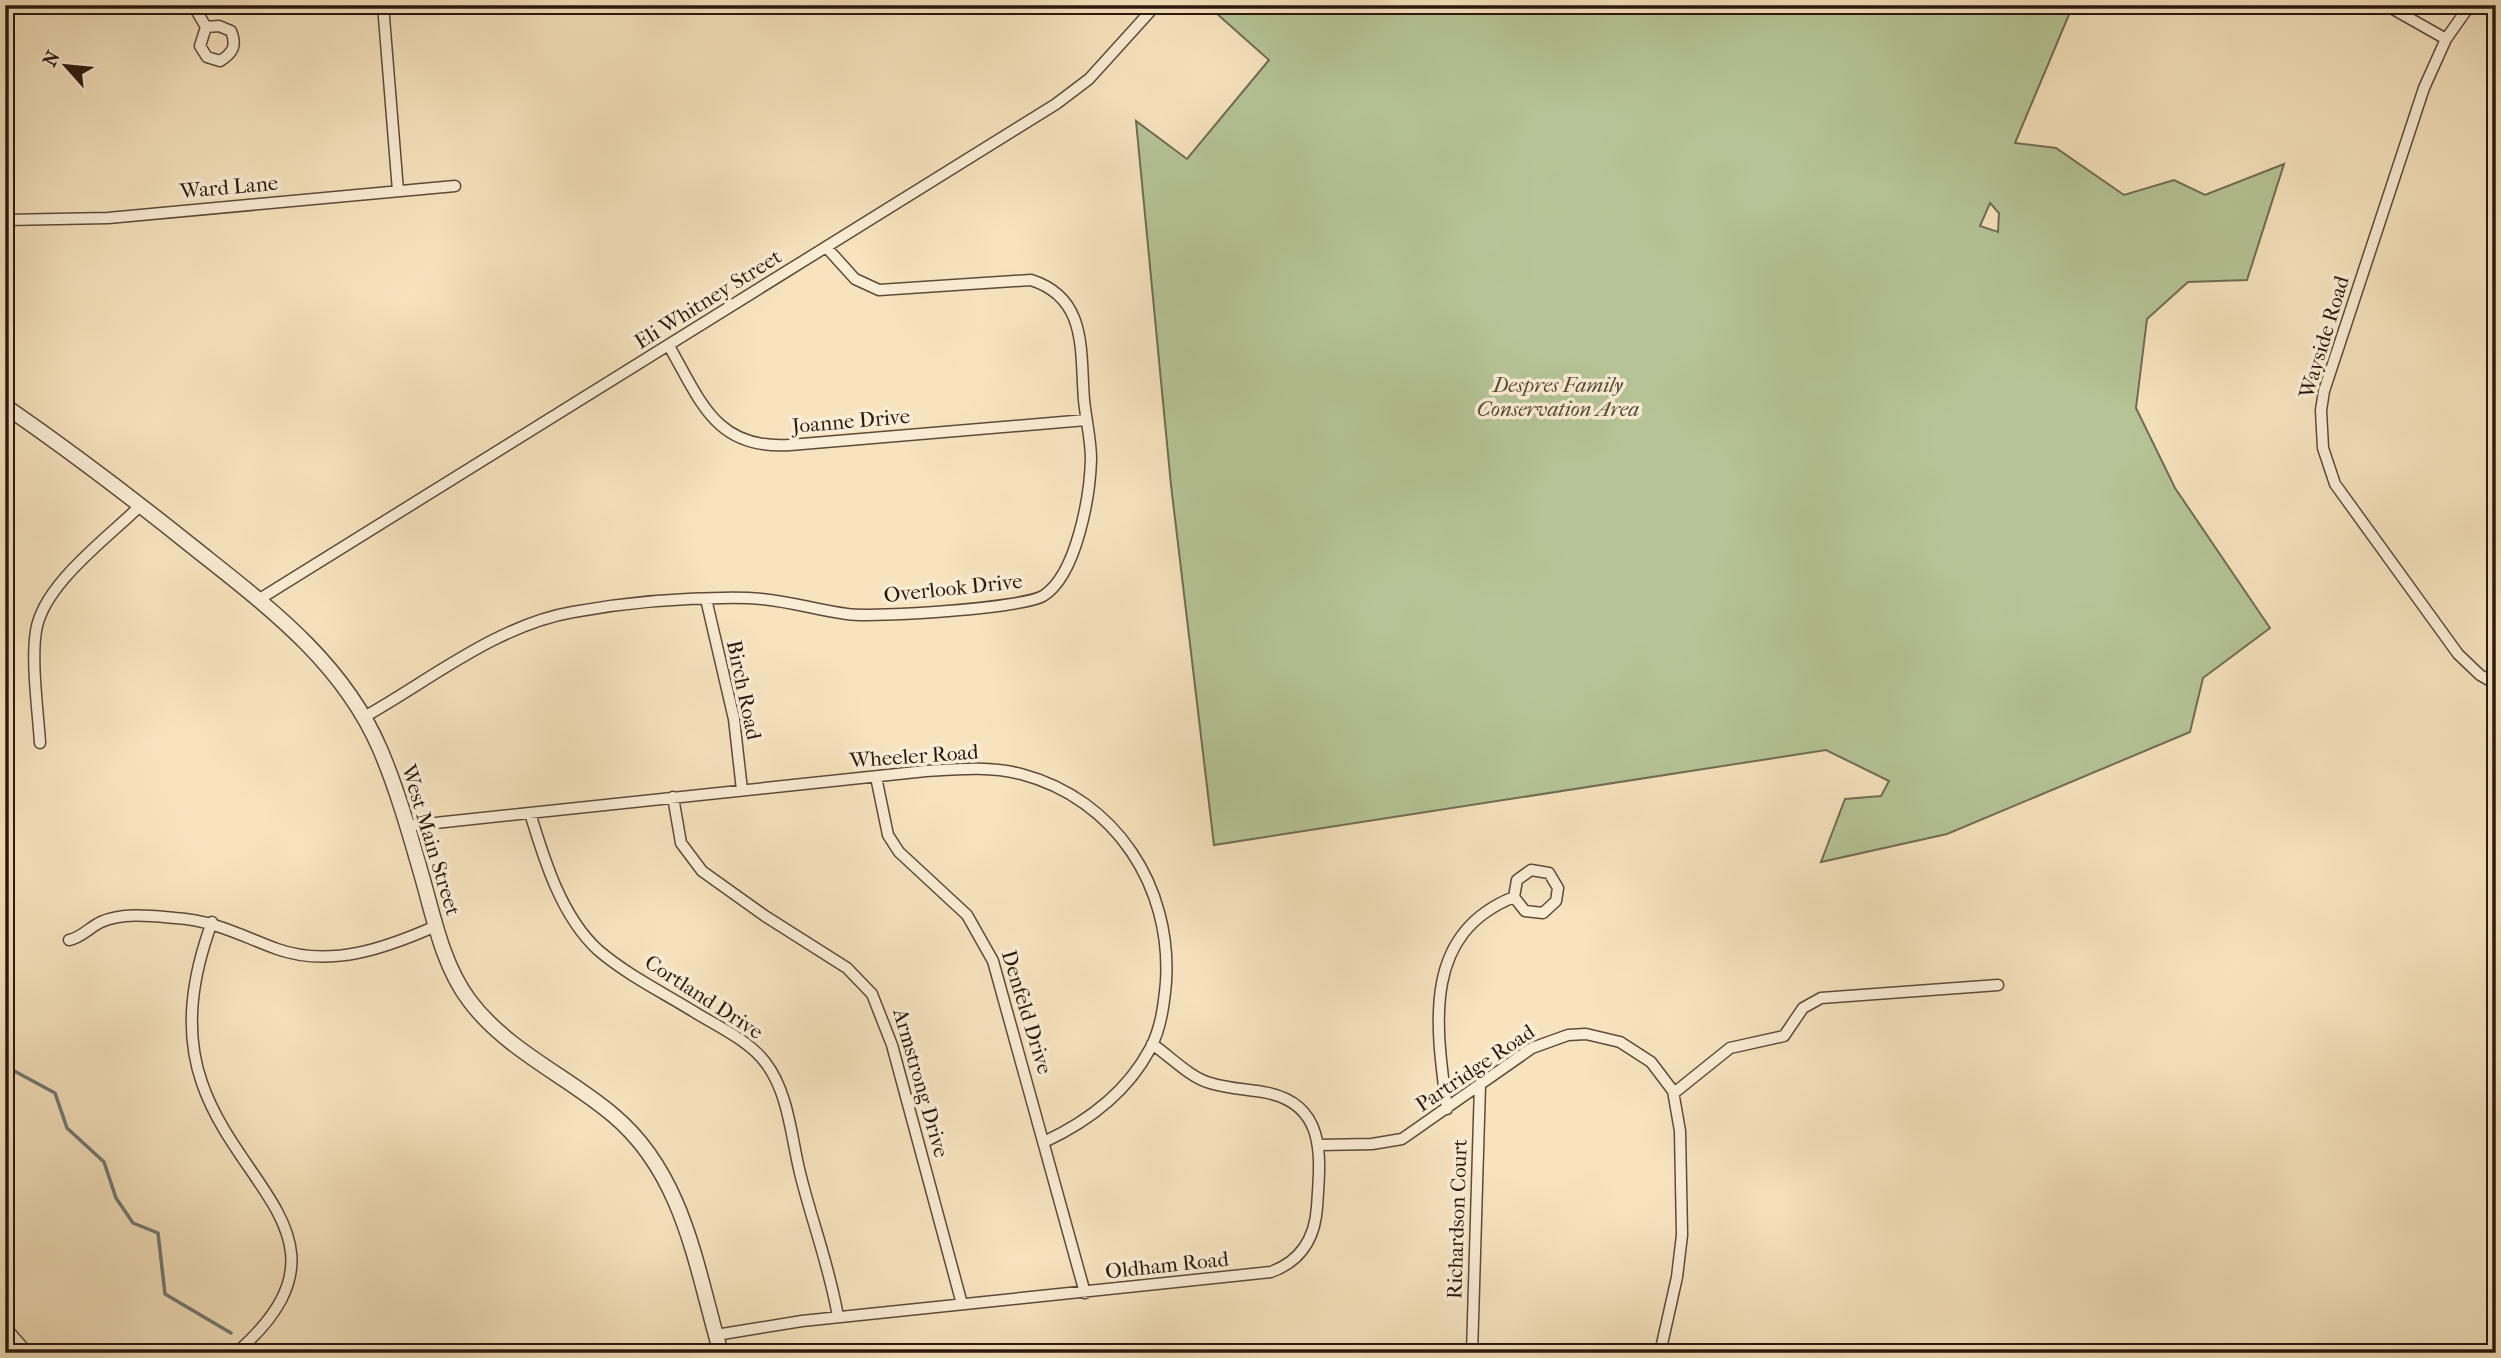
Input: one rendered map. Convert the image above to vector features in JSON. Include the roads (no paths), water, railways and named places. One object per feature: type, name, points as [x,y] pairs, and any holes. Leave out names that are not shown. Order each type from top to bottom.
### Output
[{"type":"street","points":[[5,13],[19,5]]},
{"type":"street","points":[[193,5],[206,27]]},
{"type":"street","points":[[383,5],[398,191]]},
{"type":"street","name":"Eli Whitney Street","points":[[258,600],[827,248],[1073,91],[1105,63],[1156,5]]},
{"type":"street","points":[[2386,5],[2446,39]]},
{"type":"street","name":"Wayside Road","points":[[2470,5],[2446,39],[2424,88],[2326,383],[2321,410],[2322,438],[2327,466],[2345,501],[2458,654],[2474,670],[2496,684]]},
{"type":"street","name":"Ward Lane","points":[[5,220],[108,218],[455,187]]},
{"type":"street","name":"Overlook Drive","points":[[364,717],[524,625],[573,612],[706,599],[779,600],[846,614],[867,615],[1004,604],[1042,596],[1063,576],[1087,500],[1091,456],[1075,318],[1068,302],[1048,285],[1031,280],[879,290],[855,279],[827,248]]},
{"type":"street","name":"Joanne Drive","points":[[669,346],[707,411],[736,438],[752,444],[790,445],[1086,421]]},
{"type":"street","name":"West Main Street","points":[[5,406],[141,505],[258,600],[323,658],[364,717],[379,749],[407,826],[436,926],[463,991],[485,1019],[615,1116],[654,1160],[672,1192],[692,1242],[722,1353]]},
{"type":"street","points":[[40,743],[36,631],[41,613],[62,581],[141,505]]},
{"type":"street","name":"Birch Road","points":[[706,599],[734,719],[742,790]]},
{"type":"street","name":"Wheeler Road","points":[[407,826],[978,768],[1020,774],[1065,791],[1101,816],[1131,849],[1155,895],[1162,919],[1166,953],[1165,993],[1152,1044],[1136,1070],[1096,1112],[1071,1129],[1044,1142]]},
{"type":"street","name":"Denfeld Drive","points":[[876,777],[888,835],[898,852],[967,915],[993,961],[1085,1293]]},
{"type":"street","name":"Armstrong Drive","points":[[673,797],[681,843],[702,871],[765,916],[848,968],[872,994],[892,1045],[962,1304]]},
{"type":"street","name":"Cortland Drive","points":[[530,813],[554,880],[584,935],[626,970],[741,1041],[764,1060],[773,1074],[788,1117],[800,1171],[829,1269],[838,1317]]},
{"type":"street","points":[[1447,1109],[1440,1028],[1444,965],[1468,924],[1514,897],[1517,880],[1531,870],[1549,873],[1558,888],[1554,905],[1538,914],[1525,911],[1514,897]]},
{"type":"street","points":[[69,940],[104,921],[121,917],[175,918],[212,922],[279,950],[330,957],[362,953],[436,926]]},
{"type":"street","points":[[212,922],[193,986],[192,1024],[196,1062],[211,1105],[233,1146],[279,1213],[292,1250],[288,1282],[276,1313],[236,1353]]},
{"type":"street","points":[[1660,1353],[1681,1245],[1682,1163],[1679,1108],[1674,1093],[1730,1048],[1784,1035],[1803,1008],[1821,998],[1998,985]]},
{"type":"street","name":"Partridge Road","points":[[1320,1145],[1372,1144],[1402,1139],[1532,1048],[1552,1039],[1586,1034],[1619,1042],[1635,1051],[1665,1077],[1674,1093]]},
{"type":"street","points":[[1152,1044],[1206,1082],[1269,1093],[1295,1106],[1308,1119],[1320,1145]]},
{"type":"street","name":"Richardson Court","points":[[1472,1353],[1480,1085]]},
{"type":"street","name":"Oldham Road","points":[[716,1335],[838,1317],[1261,1273],[1286,1266],[1299,1256],[1314,1228],[1320,1145]]},
{"type":"street","points":[[5,1327],[28,1353]]},
{"type":"waterway","points":[[5,1066],[55,1093],[67,1128],[104,1162],[116,1198],[133,1223],[158,1233],[165,1294],[231,1333]]},
{"type":"park label","name":"Despres Family Conservation Area","points":[[1558,397]]}]
